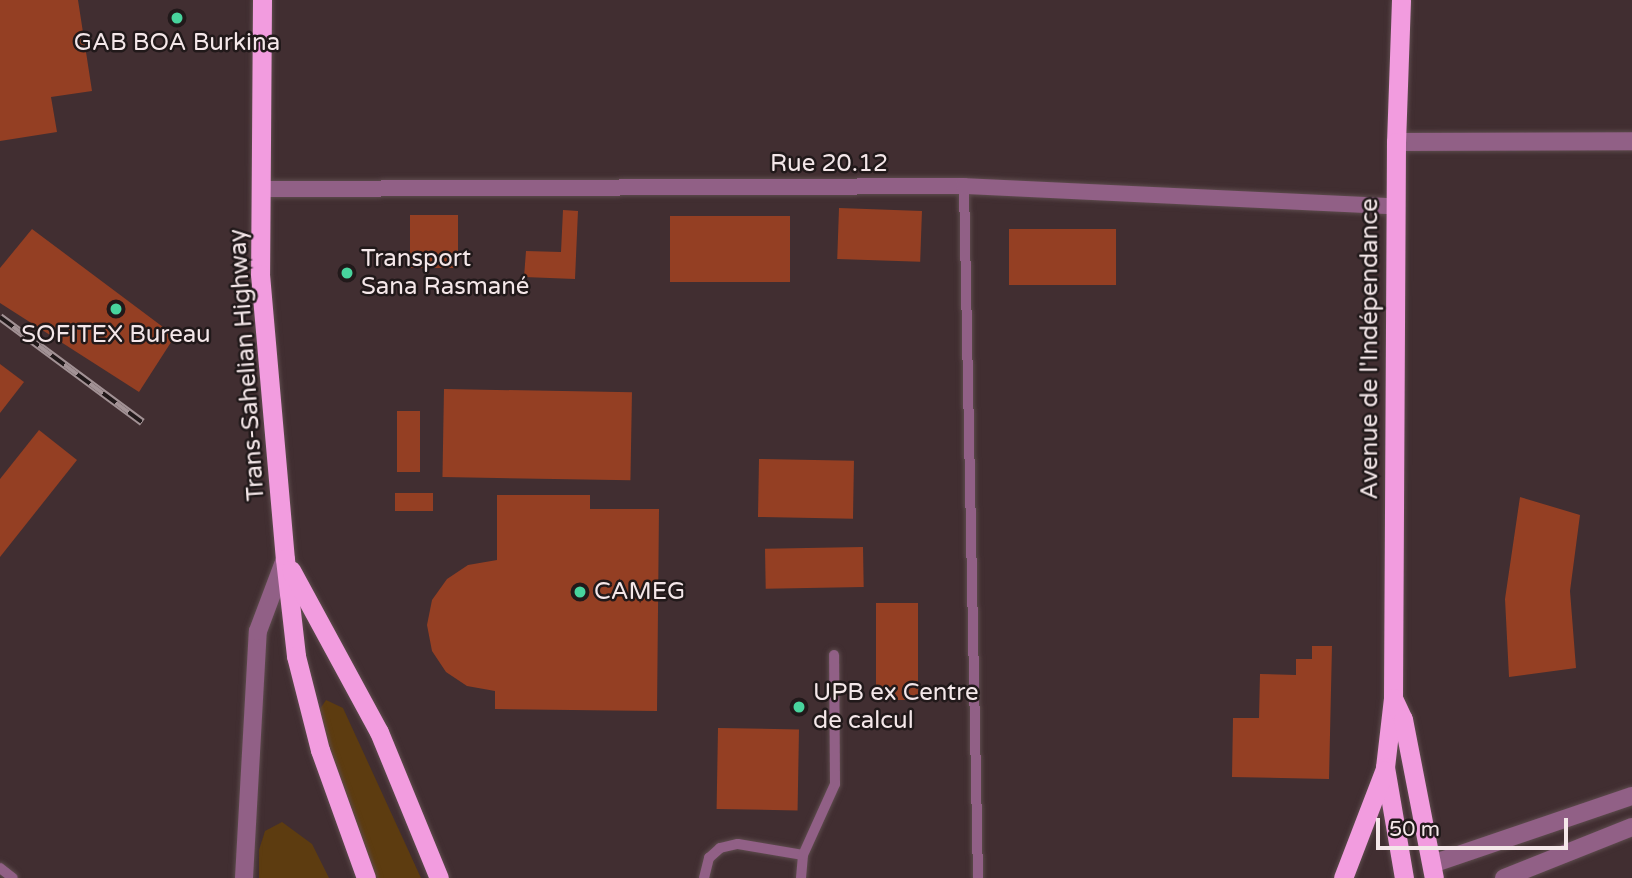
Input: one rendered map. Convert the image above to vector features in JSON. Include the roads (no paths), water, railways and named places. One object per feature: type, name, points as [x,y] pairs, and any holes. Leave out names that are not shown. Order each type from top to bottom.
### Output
[{"type":"highway","name":"Trans-Sahelian Highway","points":[[262,0],[260,274],[296,656],[320,750],[366,878]]},
{"type":"highway","name":"Avenue de l'Indépendance","points":[[1385,767],[1393,698],[1395,206],[1401,0]]},
{"type":"highway","name":"Trans-Sahelian Highway","points":[[285,559],[379,732],[439,878]]},
{"type":"highway","name":"Avenue de l'Indépendance","points":[[1393,698],[1405,729],[1433,871]]},
{"type":"highway","points":[[1385,767],[1402,877],[1433,871]]},
{"type":"highway","points":[[1343,878],[1385,767]]},
{"type":"street","points":[[1396,142],[1632,142]]},
{"type":"street","name":"Rue 20.12","points":[[262,189],[964,186],[1395,206]]},
{"type":"street","points":[[244,878],[258,631],[285,559]]},
{"type":"street","points":[[1433,871],[1632,796]]},
{"type":"street","points":[[1504,878],[1632,827]]},
{"type":"lane","points":[[964,186],[978,878]]},
{"type":"lane","points":[[801,878],[803,855],[835,784],[834,655]]},
{"type":"lane","points":[[704,878],[709,858],[720,848],[738,844],[803,855]]},
{"type":"lane","points":[[0,869],[13,878]]},
{"type":"railway","points":[[0,317],[142,422]]},
{"type":"place","name":"GAB BOA Burkina","points":[[177,18]]},
{"type":"place","name":"Transport Sana Rasmané","points":[[347,273]]},
{"type":"place","name":"SOFITEX Bureau","points":[[116,309]]},
{"type":"place","name":"CAMEG","points":[[580,592]]},
{"type":"place","name":"UPB ex Centre de calcul","points":[[799,707]]}]
